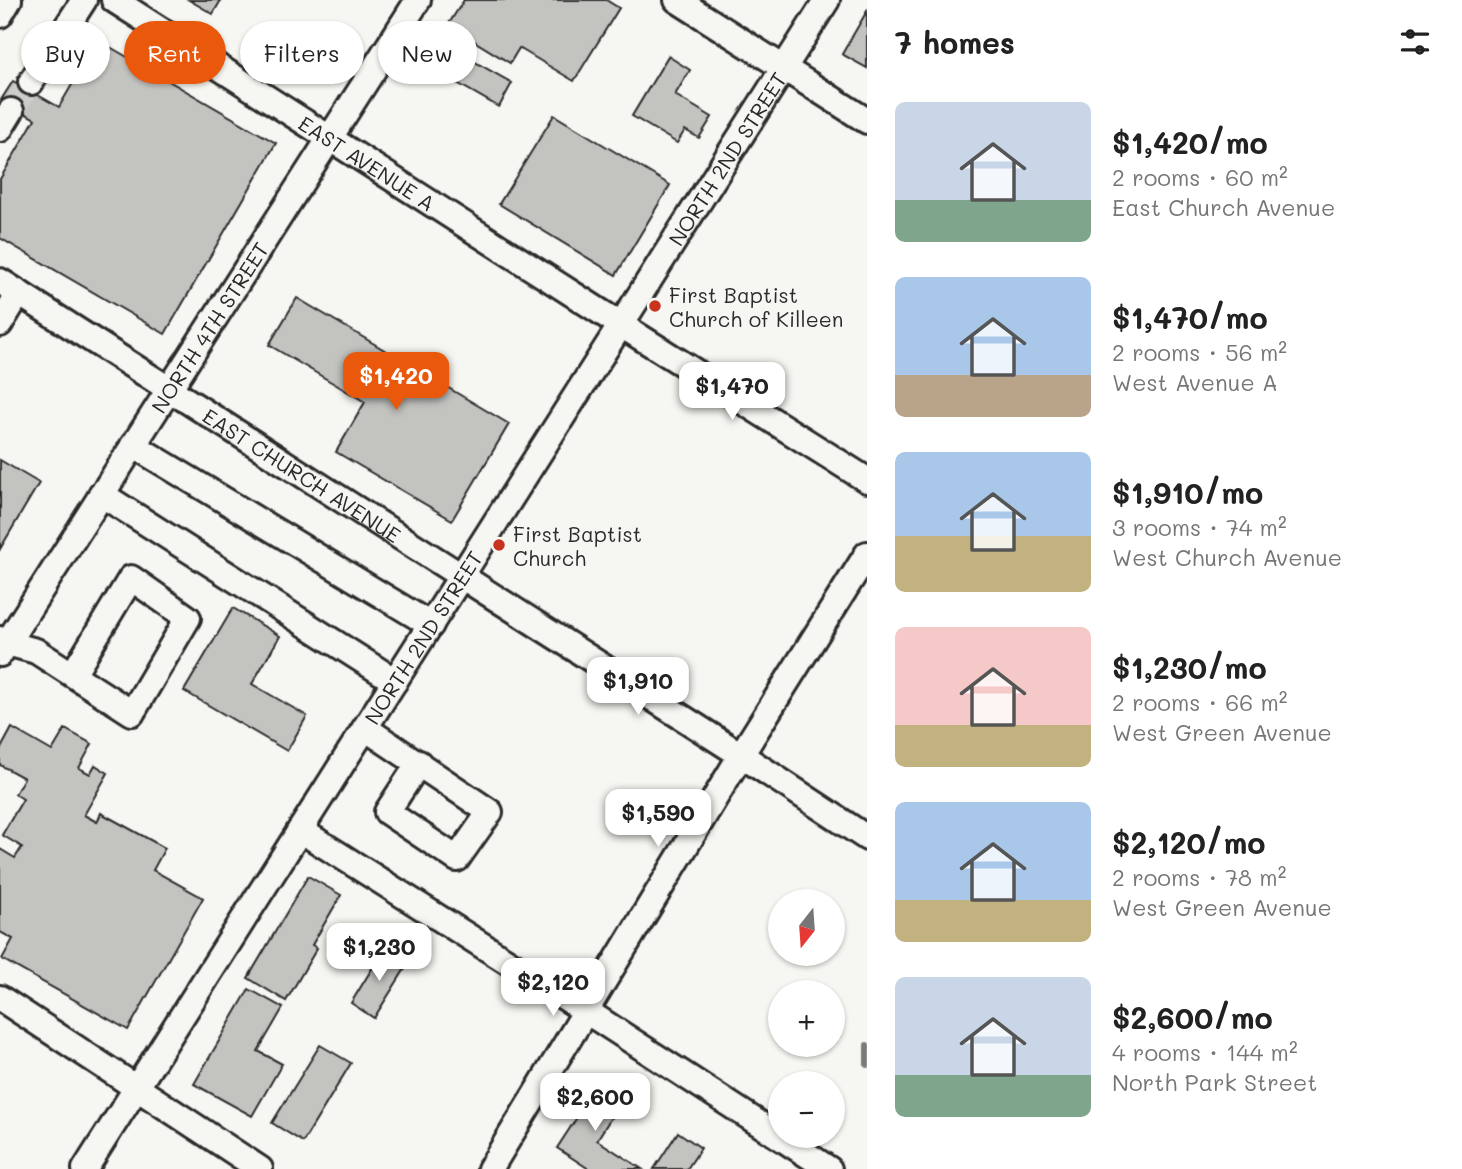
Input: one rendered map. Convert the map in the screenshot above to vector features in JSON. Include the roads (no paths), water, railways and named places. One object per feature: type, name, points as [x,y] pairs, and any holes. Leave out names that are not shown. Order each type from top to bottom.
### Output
[{"type":"street","points":[[0,15],[9,0]]},
{"type":"street","points":[[70,21],[84,0]]},
{"type":"street","name":"EAST AVENUE A","points":[[114,0],[867,480]]},
{"type":"street","name":"NORTH 4TH STREET","points":[[2,645],[418,0]]},
{"type":"street","points":[[677,0],[867,121]]},
{"type":"street","name":"NORTH 2ND STREET","points":[[85,1169],[827,0]]},
{"type":"street","points":[[0,324],[10,287]]},
{"type":"street","name":"EAST CHURCH AVENUE","points":[[10,287],[867,838]]},
{"type":"street","points":[[133,445],[431,625]]},
{"type":"street","points":[[101,494],[395,681]]},
{"type":"street","points":[[490,1169],[741,755],[867,554]]},
{"type":"street","points":[[2,645],[36,651],[132,713],[188,618],[131,578],[73,674]]},
{"type":"street","points":[[365,728],[419,763]]},
{"type":"street","points":[[300,830],[829,1169]]},
{"type":"street","points":[[0,998],[260,1169]]},
{"type":"waterway","points":[[867,1045],[867,1065]]},
{"type":"tunnel","points":[[11,111],[30,84]]},
{"type":"place","name":"First Baptist Church of Killeen","points":[[655,306]]},
{"type":"place","name":"First Baptist Church","points":[[499,545]]}]
